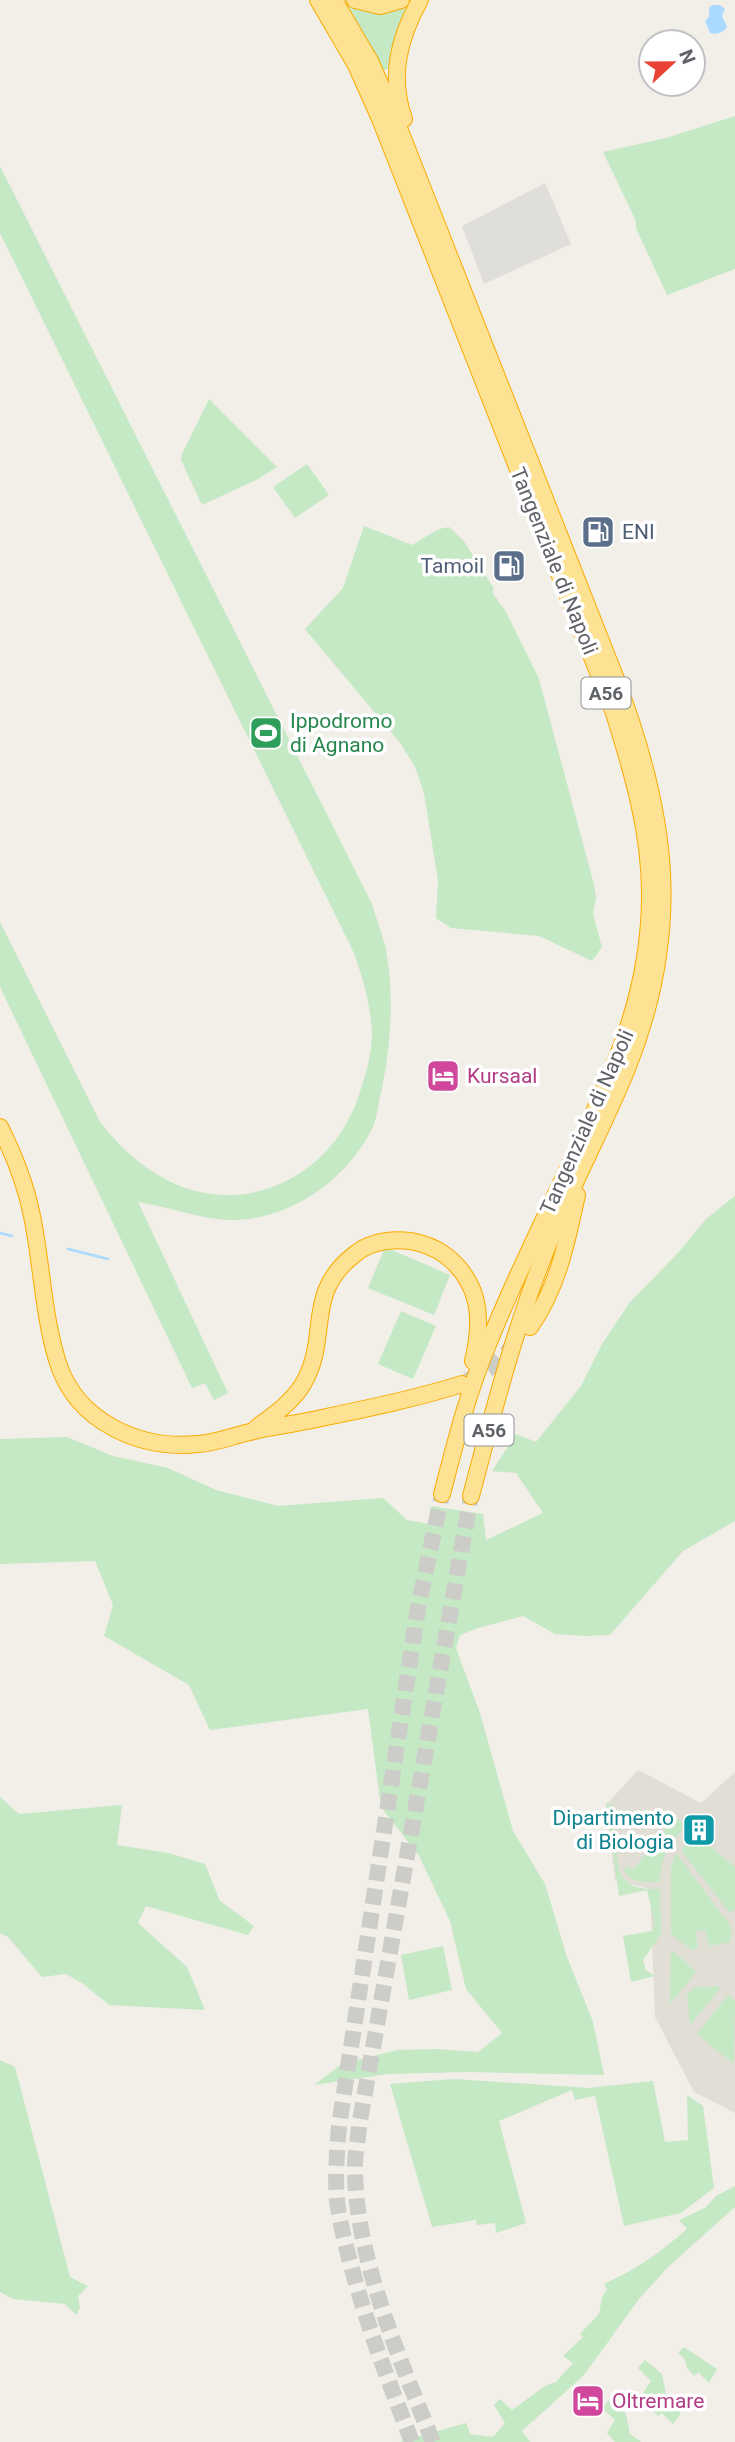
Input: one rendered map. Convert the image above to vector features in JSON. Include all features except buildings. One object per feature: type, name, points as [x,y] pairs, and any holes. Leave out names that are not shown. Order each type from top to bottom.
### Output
[{"type":"highway","points":[[304,0],[324,25],[358,88],[380,119]]},
{"type":"highway","name":"Tangenziale di Napoli","points":[[318,0],[356,65],[380,119],[614,713],[636,783],[650,873],[648,931],[641,980],[617,1061],[486,1348],[467,1401],[442,1494]]},
{"type":"highway","name":"Tangenziale di Napoli","points":[[334,0],[369,61],[391,108],[635,729],[659,831],[663,918],[648,1000],[627,1069],[554,1229],[519,1325],[471,1496]]},
{"type":"highway","points":[[355,0],[380,6],[401,0]]},
{"type":"highway","points":[[420,0],[400,44],[396,81],[423,192]]},
{"type":"highway","points":[[0,1126],[15,1158],[32,1214],[59,1364],[76,1396],[108,1425],[136,1439],[196,1445],[374,1407],[462,1384]]},
{"type":"highway","points":[[530,1327],[541,1312],[557,1275],[583,1167]]},
{"type":"highway","points":[[251,1432],[277,1413],[304,1380],[316,1345],[322,1299],[331,1277],[351,1257],[366,1247],[389,1241],[418,1243],[444,1254],[459,1267],[472,1288],[477,1310],[476,1349],[467,1401]]},
{"type":"shaded area","points":[[545,183],[571,244],[484,284],[462,226]]},
{"type":"shaded area","points":[[638,1770],[701,1803],[735,1772],[735,2113],[694,2092],[655,2017],[650,1889],[615,1880],[606,1805]]},
{"type":"green space","points":[[345,0],[363,8],[403,4],[415,0],[391,67],[385,70],[381,67]]},
{"type":"green space","points":[[735,116],[735,269],[667,295],[603,152],[666,138]]},
{"type":"green space","name":"Ippodromo di Agnano","points":[[0,166],[372,904],[385,945],[391,1000],[389,1038],[376,1116],[372,1129],[360,1148],[338,1174],[321,1189],[295,1205],[247,1219],[212,1218],[138,1202],[228,1393],[214,1400],[205,1383],[192,1388],[0,987],[0,922],[100,1122],[141,1164],[187,1189],[217,1195],[247,1194],[275,1186],[301,1172],[324,1153],[343,1129],[360,1093],[371,1051],[370,1013],[353,951],[0,233]]},
{"type":"green space","points":[[209,399],[277,467],[258,479],[202,505],[181,460]]},
{"type":"green space","points":[[307,464],[329,495],[295,518],[273,487]]},
{"type":"green space","points":[[364,526],[412,545],[439,529],[449,527],[464,541],[494,589],[492,592],[506,612],[539,679],[593,881],[596,897],[593,914],[602,947],[592,961],[539,936],[451,928],[436,918],[438,881],[424,793],[415,767],[401,744],[305,629],[343,588]]},
{"type":"green space","points":[[735,1196],[735,1521],[683,1551],[610,1635],[555,1634],[523,1616],[460,1635],[456,1648],[480,1713],[513,1831],[545,1884],[567,1957],[593,2022],[604,2075],[467,2072],[388,2074],[314,2085],[343,2063],[398,2050],[478,2052],[502,2033],[466,1989],[450,1921],[419,1856],[381,1807],[368,1709],[210,1730],[189,1685],[104,1636],[113,1605],[95,1561],[0,1564],[0,1439],[67,1437],[113,1456],[168,1468],[216,1490],[278,1506],[383,1498],[407,1520],[429,1524],[431,1506],[483,1514],[486,1540],[543,1513],[516,1473],[492,1471],[516,1434],[536,1442],[581,1386],[602,1344],[630,1302],[678,1253],[706,1219]]},
{"type":"green space","points":[[385,1247],[450,1275],[434,1315],[368,1288]]},
{"type":"green space","points":[[401,1311],[436,1326],[413,1379],[378,1364]]},
{"type":"green space","points":[[0,1797],[19,1814],[122,1805],[117,1845],[168,1853],[205,1864],[220,1901],[254,1926],[248,1935],[146,1906],[138,1923],[187,1967],[205,2010],[109,2005],[66,1974],[42,1977],[8,1937],[0,1933]]},
{"type":"green space","points":[[606,1802],[612,1805],[610,1810],[619,1871],[631,1885],[660,1889],[661,1934],[643,1960],[646,1970],[655,1976],[631,1982],[623,1936],[652,1931],[655,1924],[647,1890],[619,1896]]},
{"type":"green space","points":[[675,1817],[686,1826],[667,1851],[660,1882],[639,1882],[631,1878],[624,1869],[627,1866],[633,1870]]},
{"type":"green space","points":[[696,1834],[735,1867],[735,1909],[730,1913],[681,1850]]},
{"type":"green space","points":[[676,1853],[732,1928],[730,1942],[709,1946],[705,1930],[695,1931],[698,1946],[693,1951],[671,1934],[671,1867]]},
{"type":"green space","points":[[443,1946],[452,1990],[409,2000],[401,1955]]},
{"type":"green space","points":[[671,1949],[696,1972],[670,2004]]},
{"type":"green space","points":[[693,1988],[720,1988],[690,2026],[687,1996]]},
{"type":"green space","points":[[728,1995],[735,2001],[734,2064],[697,2034]]},
{"type":"green space","points":[[0,2060],[15,2067],[70,2277],[88,2286],[78,2296],[80,2308],[76,2315],[65,2304],[13,2299],[0,2292]]},
{"type":"green space","points":[[454,2079],[589,2088],[653,2081],[665,2142],[688,2140],[687,2095],[703,2106],[714,2188],[681,2213],[624,2226],[595,2096],[575,2100],[572,2090],[499,2121],[526,2223],[496,2233],[495,2223],[477,2225],[476,2220],[432,2227],[390,2084]]},
{"type":"green space","points":[[735,2186],[735,2207],[668,2267],[639,2299],[584,2375],[522,2431],[530,2442],[399,2442],[466,2423],[470,2434],[493,2437],[505,2423],[494,2405],[500,2399],[512,2410],[545,2386],[556,2382],[573,2363],[563,2356],[583,2337],[580,2334],[599,2314],[602,2297],[607,2289],[604,2284],[657,2253],[687,2229],[679,2220],[705,2208],[716,2196]]},
{"type":"green space","points":[[684,2347],[717,2369],[709,2383],[698,2372],[694,2376],[687,2368],[684,2358],[678,2353]]},
{"type":"green space","points":[[645,2360],[662,2374],[667,2399],[681,2413],[673,2424],[662,2413],[658,2416],[643,2393],[651,2381],[638,2368]]},
{"type":"green space","points":[[609,2400],[626,2414],[630,2434],[641,2442],[615,2442],[607,2433],[615,2420],[602,2408]]},
{"type":"water","points":[[712,5],[720,5],[725,9],[722,16],[727,27],[717,34],[710,33],[705,21]]},
{"type":"waterway","points":[[0,1233],[12,1236]]},
{"type":"waterway","points":[[68,1249],[108,1259]]},
{"type":"tunnel","points":[[467,1381],[495,1365],[513,1346]]},
{"type":"tunnel","points":[[412,2442],[358,2291],[338,2210],[336,2164],[339,2126],[418,1608],[442,1494]]},
{"type":"tunnel","points":[[433,2442],[395,2345],[372,2276],[358,2207],[355,2162],[359,2126],[471,1496]]},
{"type":"place","name":"ENI","points":[[598,532]]},
{"type":"place","name":"Tamoil","points":[[509,566]]},
{"type":"place","name":"Ippodromo di Agnano","points":[[266,733]]},
{"type":"place","name":"Kursaal","points":[[443,1076]]},
{"type":"place","name":"Dipartimento di Biologia","points":[[699,1830]]},
{"type":"place","name":"Oltremare","points":[[588,2401]]}]
